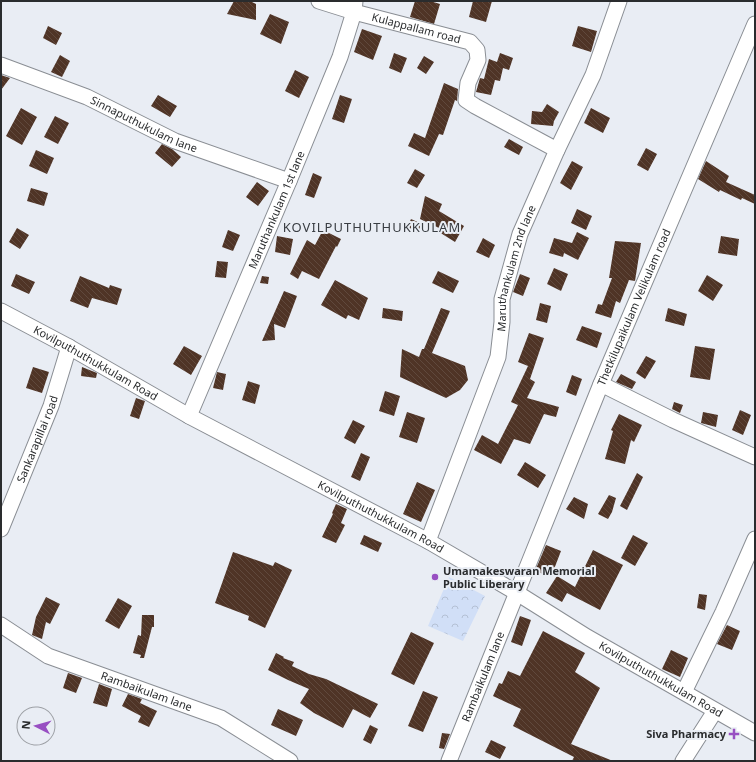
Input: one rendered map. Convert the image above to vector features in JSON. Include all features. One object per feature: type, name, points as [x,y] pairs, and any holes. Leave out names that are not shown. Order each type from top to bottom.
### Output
[{"type":"street","name":"Kulappallam road","points":[[319,1],[354,6],[470,42],[477,50],[478,60],[468,83],[466,100],[557,150]]},
{"type":"street","name":"Maruthankulam 2nd lane","points":[[428,541],[498,356],[502,322],[502,299],[520,234],[557,150],[593,75],[619,1]]},
{"type":"street","name":"Maruthankulam 1st lane","points":[[189,416],[289,182],[340,57],[354,6]]},
{"type":"street","name":"Thetkilupaikulam Velikulam road","points":[[517,592],[601,384],[754,29]]},
{"type":"street","name":"Sinnaputhukulam lane","points":[[1,65],[87,97],[174,141],[289,182]]},
{"type":"street","name":"Kovilputhuthukkulam Road","points":[[1,311],[69,347],[189,416],[428,541],[517,592],[587,637],[755,733]]},
{"type":"street","name":"Sankarapillai road","points":[[1,529],[51,406],[69,347]]},
{"type":"street","points":[[601,384],[673,420],[755,457]]},
{"type":"street","points":[[684,692],[755,539]]},
{"type":"street","name":"Rambaikulam lane","points":[[449,761],[517,592]]},
{"type":"street","name":"Rambaikulam lane","points":[[1,625],[48,656],[221,718],[290,761]]},
{"type":"street","points":[[683,761],[715,711]]},
{"type":"green space","points":[[449,577],[485,596],[463,641],[428,626]]},
{"type":"building","points":[[234,1],[250,1],[256,4],[256,20],[227,14]]},
{"type":"building","points":[[415,1],[430,1],[440,4],[434,24],[410,17]]},
{"type":"building","points":[[473,1],[492,1],[486,22],[469,17]]},
{"type":"building","points":[[270,14],[289,22],[281,44],[260,34]]},
{"type":"building","points":[[48,26],[62,33],[56,45],[43,38]]},
{"type":"building","points":[[578,26],[597,31],[591,52],[572,46]]},
{"type":"building","points":[[362,29],[382,36],[373,60],[354,52]]},
{"type":"building","points":[[394,53],[407,58],[401,73],[389,68]]},
{"type":"building","points":[[500,53],[513,58],[509,70],[503,68],[500,81],[495,80],[491,95],[476,92],[480,78],[484,79],[489,59],[497,62]]},
{"type":"building","points":[[60,55],[70,61],[62,77],[51,72]]},
{"type":"building","points":[[424,56],[434,62],[426,74],[417,68]]},
{"type":"building","points":[[295,70],[309,77],[299,98],[285,91]]},
{"type":"building","points":[[1,75],[10,78],[1,90]]},
{"type":"building","points":[[444,83],[458,89],[457,101],[455,100],[443,135],[439,134],[429,156],[408,146],[414,133],[425,138]]},
{"type":"building","points":[[158,95],[177,106],[170,117],[151,106]]},
{"type":"building","points":[[340,95],[352,99],[344,123],[332,119]]},
{"type":"building","points":[[547,104],[559,112],[553,126],[531,124],[532,111],[542,112]]},
{"type":"building","points":[[21,108],[37,117],[22,145],[6,136]]},
{"type":"building","points":[[591,108],[610,118],[603,133],[584,123]]},
{"type":"building","points":[[55,116],[69,123],[58,144],[44,137]]},
{"type":"building","points":[[509,139],[523,147],[519,155],[504,147]]},
{"type":"building","points":[[162,144],[172,149],[181,157],[172,167],[155,153]]},
{"type":"building","points":[[646,148],[657,154],[648,171],[637,165]]},
{"type":"building","points":[[36,150],[54,158],[47,174],[29,166]]},
{"type":"building","points":[[572,161],[583,167],[571,190],[560,183]]},
{"type":"building","points":[[706,161],[729,176],[726,182],[755,195],[755,204],[742,198],[741,200],[720,190],[719,192],[698,179]]},
{"type":"building","points":[[415,169],[425,175],[417,188],[407,183]]},
{"type":"building","points":[[313,173],[322,177],[314,198],[305,195]]},
{"type":"building","points":[[257,182],[269,191],[258,206],[246,197]]},
{"type":"building","points":[[31,188],[48,193],[44,206],[27,201]]},
{"type":"building","points":[[425,196],[442,204],[439,211],[464,226],[455,242],[439,232],[441,229],[420,219]]},
{"type":"building","points":[[577,209],[592,216],[586,230],[571,223]]},
{"type":"building","points":[[411,219],[422,224],[418,233],[407,228]]},
{"type":"building","points":[[17,228],[29,235],[20,249],[9,242]]},
{"type":"building","points":[[228,230],[240,235],[233,251],[222,247]]},
{"type":"building","points":[[323,230],[341,239],[337,247],[336,246],[319,279],[302,271],[298,279],[290,274],[307,240],[315,245]]},
{"type":"building","points":[[577,232],[589,238],[578,260],[564,253],[563,257],[549,253],[554,238],[572,243]]},
{"type":"building","points":[[277,236],[293,239],[290,255],[275,252]]},
{"type":"building","points":[[721,236],[739,239],[737,256],[718,253]]},
{"type":"building","points":[[483,238],[495,245],[489,258],[476,252]]},
{"type":"building","points":[[615,241],[641,243],[635,281],[629,280],[620,303],[616,301],[611,318],[595,313],[598,304],[602,305],[612,278],[609,278]]},
{"type":"building","points":[[217,261],[228,262],[226,278],[215,277]]},
{"type":"building","points":[[554,268],[568,274],[561,291],[547,284]]},
{"type":"building","points":[[438,271],[459,281],[453,293],[432,283]]},
{"type":"building","points":[[16,274],[35,282],[29,294],[11,286]]},
{"type":"building","points":[[520,274],[530,278],[523,296],[513,292]]},
{"type":"building","points":[[707,275],[723,285],[713,301],[698,291]]},
{"type":"building","points":[[80,276],[109,288],[110,285],[122,289],[117,305],[92,298],[88,308],[70,301]]},
{"type":"building","points":[[262,276],[269,277],[268,284],[260,283]]},
{"type":"building","points":[[335,280],[368,298],[359,320],[348,315],[346,319],[321,305]]},
{"type":"building","points":[[284,291],[297,296],[285,328],[274,324],[275,340],[262,341]]},
{"type":"building","points":[[540,303],[551,306],[547,323],[536,320]]},
{"type":"building","points":[[383,308],[403,311],[402,321],[382,318]]},
{"type":"building","points":[[441,308],[450,311],[432,353],[465,366],[468,380],[460,390],[446,398],[400,377],[402,349],[419,357],[422,349],[424,349]]},
{"type":"building","points":[[668,308],[687,314],[684,326],[665,321]]},
{"type":"building","points":[[582,326],[602,333],[597,348],[576,340]]},
{"type":"building","points":[[529,333],[544,338],[530,379],[535,382],[527,398],[559,407],[556,417],[544,414],[530,444],[514,439],[501,464],[474,450],[482,435],[498,444],[518,405],[511,402],[528,366],[518,362]]},
{"type":"building","points":[[184,346],[202,356],[191,375],[173,364]]},
{"type":"building","points":[[695,346],[715,349],[710,380],[690,377]]},
{"type":"building","points":[[646,356],[656,361],[645,379],[636,373]]},
{"type":"building","points":[[33,367],[49,372],[42,393],[26,388]]},
{"type":"building","points":[[82,367],[97,373],[96,378],[81,376]]},
{"type":"building","points":[[217,372],[226,374],[223,390],[213,388]]},
{"type":"building","points":[[621,374],[636,382],[632,389],[616,382]]},
{"type":"building","points":[[572,375],[582,379],[576,396],[566,392]]},
{"type":"building","points":[[248,381],[260,385],[255,404],[242,400]]},
{"type":"building","points":[[385,391],[400,396],[394,416],[379,411]]},
{"type":"building","points":[[136,398],[145,401],[139,419],[130,416]]},
{"type":"building","points":[[674,402],[683,405],[680,413],[672,409]]},
{"type":"building","points":[[740,410],[751,415],[743,435],[732,430]]},
{"type":"building","points":[[407,412],[425,418],[417,443],[399,437]]},
{"type":"building","points":[[703,412],[718,415],[716,427],[701,423]]},
{"type":"building","points":[[619,414],[642,425],[634,442],[631,440],[625,464],[605,459],[613,431],[611,430]]},
{"type":"building","points":[[353,420],[365,426],[355,444],[344,438]]},
{"type":"building","points":[[361,453],[370,457],[360,481],[351,477]]},
{"type":"building","points":[[525,462],[546,475],[538,488],[517,475]]},
{"type":"building","points":[[637,473],[643,477],[627,510],[620,506]]},
{"type":"building","points":[[417,482],[435,490],[421,522],[403,514]]},
{"type":"building","points":[[609,495],[616,498],[612,512],[608,519],[598,514]]},
{"type":"building","points":[[574,497],[588,504],[584,519],[566,509]]},
{"type":"building","points":[[336,504],[347,509],[341,523],[345,525],[336,543],[322,537]]},
{"type":"building","points":[[364,535],[382,543],[378,552],[360,544]]},
{"type":"building","points":[[633,535],[648,543],[635,566],[621,558]]},
{"type":"building","points":[[546,545],[561,551],[551,577],[535,571]]},
{"type":"building","points":[[593,550],[623,565],[600,610],[567,593],[562,602],[546,593],[557,576],[575,587]]},
{"type":"building","points":[[233,552],[273,566],[275,562],[292,570],[265,628],[248,620],[249,616],[215,603]]},
{"type":"building","points":[[699,594],[707,595],[705,610],[697,608]]},
{"type":"building","points":[[46,597],[60,604],[50,624],[46,622],[42,639],[32,635],[36,617]]},
{"type":"building","points":[[118,598],[132,606],[119,629],[105,621]]},
{"type":"building","points":[[142,615],[154,615],[154,627],[152,627],[144,658],[140,658],[141,655],[133,653],[138,635],[141,636]]},
{"type":"building","points":[[520,616],[531,620],[522,646],[511,642]]},
{"type":"building","points":[[727,625],[740,631],[732,650],[717,644]]},
{"type":"building","points":[[543,631],[585,653],[575,672],[600,688],[571,744],[613,761],[572,761],[574,757],[513,726],[521,709],[493,696],[499,683],[502,684],[508,671],[520,676]]},
{"type":"building","points":[[411,632],[434,643],[414,685],[391,674]]},
{"type":"building","points":[[671,650],[688,658],[680,677],[662,669]]},
{"type":"building","points":[[276,653],[284,657],[283,658],[294,662],[292,666],[309,674],[326,679],[378,704],[370,718],[353,709],[343,728],[314,713],[300,703],[309,689],[268,670]]},
{"type":"building","points":[[68,673],[82,678],[76,693],[63,688]]},
{"type":"building","points":[[99,684],[112,689],[107,707],[93,703]]},
{"type":"building","points":[[423,691],[438,697],[423,732],[408,726]]},
{"type":"building","points":[[128,694],[142,699],[140,703],[157,711],[149,727],[138,722],[141,716],[122,706]]},
{"type":"building","points":[[278,709],[303,720],[296,736],[271,725]]},
{"type":"building","points":[[370,725],[378,729],[371,744],[363,740]]},
{"type":"building","points":[[442,733],[450,734],[444,749],[439,748]]},
{"type":"building","points":[[491,740],[506,747],[500,759],[485,752]]},
{"type":"place","name":"Umamakeswaran Memorial Public Liberary","points":[[435,577]]},
{"type":"place","name":"Siva Pharmacy","points":[[734,734]]},
{"type":"district","name":"KOVILPUTHUTHUKKULAM","points":[[372,227]]}]
